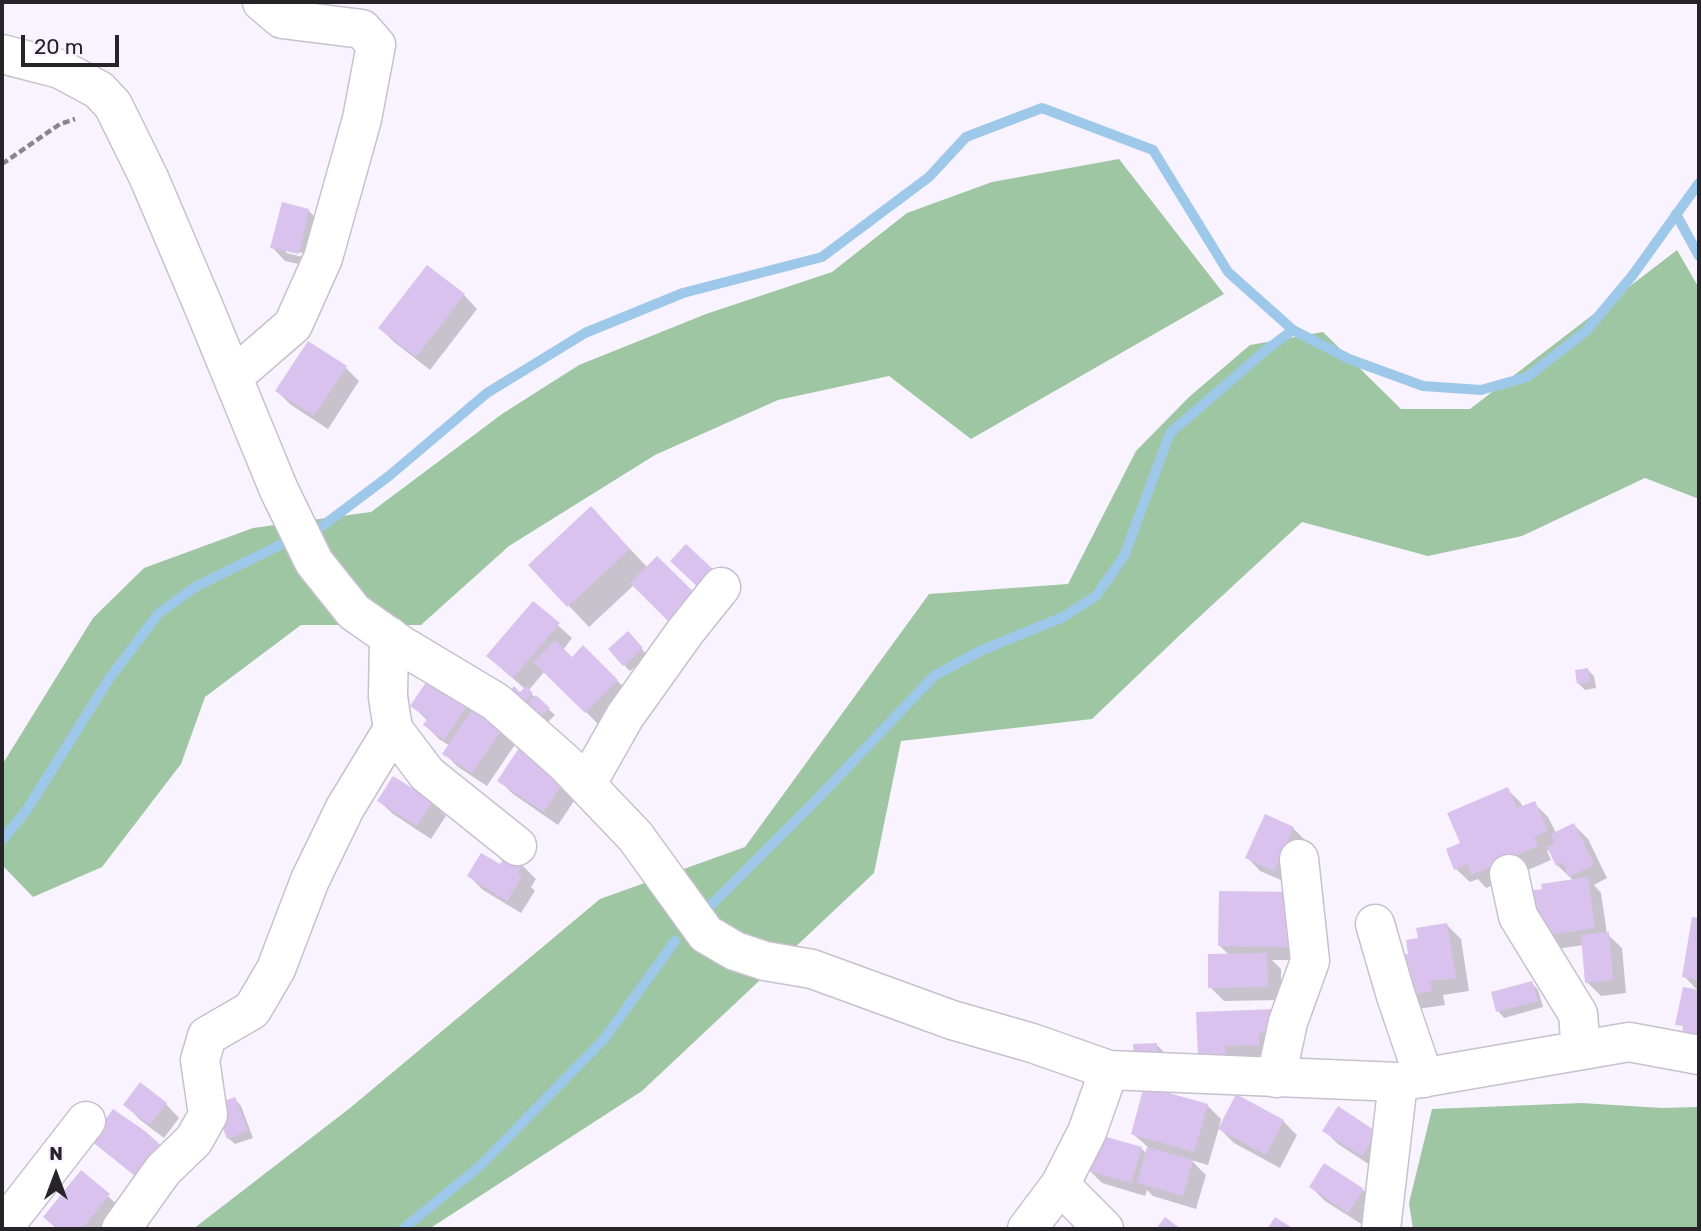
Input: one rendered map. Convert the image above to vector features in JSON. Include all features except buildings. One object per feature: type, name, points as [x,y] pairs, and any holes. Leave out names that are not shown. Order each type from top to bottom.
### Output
[{"type":"street","points":[[233,377],[293,325],[323,257],[362,119],[376,45],[362,29],[282,19],[262,2]]},
{"type":"street","points":[[2,54],[60,69],[99,90],[113,105],[149,178],[279,490],[314,562],[354,612],[496,702],[565,762],[635,836],[706,934],[735,951],[765,961],[812,970],[951,1020],[1032,1043],[1109,1070],[1411,1080],[1629,1042],[1699,1055]]},
{"type":"street","points":[[586,785],[625,716],[720,587]]},
{"type":"street","points":[[388,636],[388,697],[393,729],[427,774],[517,845]]},
{"type":"street","points":[[121,1229],[163,1170],[194,1140],[208,1115],[200,1059],[207,1035],[252,1010],[276,970],[310,880],[345,808],[393,729]]},
{"type":"street","points":[[1276,1077],[1288,1022],[1310,961],[1299,859]]},
{"type":"street","points":[[1509,874],[1518,916],[1578,1014],[1581,1050]]},
{"type":"street","points":[[1375,924],[1396,996],[1411,1080],[1381,1229]]},
{"type":"street","points":[[1027,1229],[1060,1185],[1087,1132],[1109,1070]]},
{"type":"street","points":[[2,1229],[86,1121]]},
{"type":"street","points":[[1060,1185],[1104,1229]]},
{"type":"path","points":[[2,164],[60,124],[113,105]]},
{"type":"green space","points":[[1119,159],[1224,294],[971,439],[889,376],[778,400],[655,455],[509,546],[421,625],[301,625],[205,697],[181,764],[102,867],[33,897],[2,865],[2,765],[93,618],[144,568],[253,528],[371,512],[502,414],[579,365],[706,314],[832,272],[907,213],[992,182]]},
{"type":"green space","points":[[1677,250],[1699,288],[1699,499],[1645,478],[1522,536],[1428,556],[1302,522],[1092,719],[901,741],[874,873],[642,1091],[429,1229],[193,1229],[350,1108],[600,899],[745,847],[929,594],[1068,584],[1136,451],[1189,397],[1250,345],[1323,332],[1401,409],[1470,409]]},
{"type":"green space","points":[[1582,1103],[1662,1108],[1699,1107],[1699,1229],[1413,1229],[1409,1203],[1432,1109]]},
{"type":"waterway","points":[[321,527],[389,476],[487,393],[585,333],[683,293],[822,257],[929,177],[966,137],[1042,108],[1153,150],[1228,272],[1293,330],[1349,359],[1423,386],[1481,390],[1527,377],[1586,331],[1632,276],[1699,183]]},
{"type":"waterway","points":[[1676,214],[1699,256]]},
{"type":"waterway","points":[[709,907],[934,676],[980,651],[1063,617],[1096,596],[1124,556],[1170,433],[1293,330]]},
{"type":"waterway","points":[[2,840],[26,811],[109,679],[158,614],[195,587],[286,542]]},
{"type":"waterway","points":[[403,1229],[481,1165],[604,1039],[675,941]]}]
